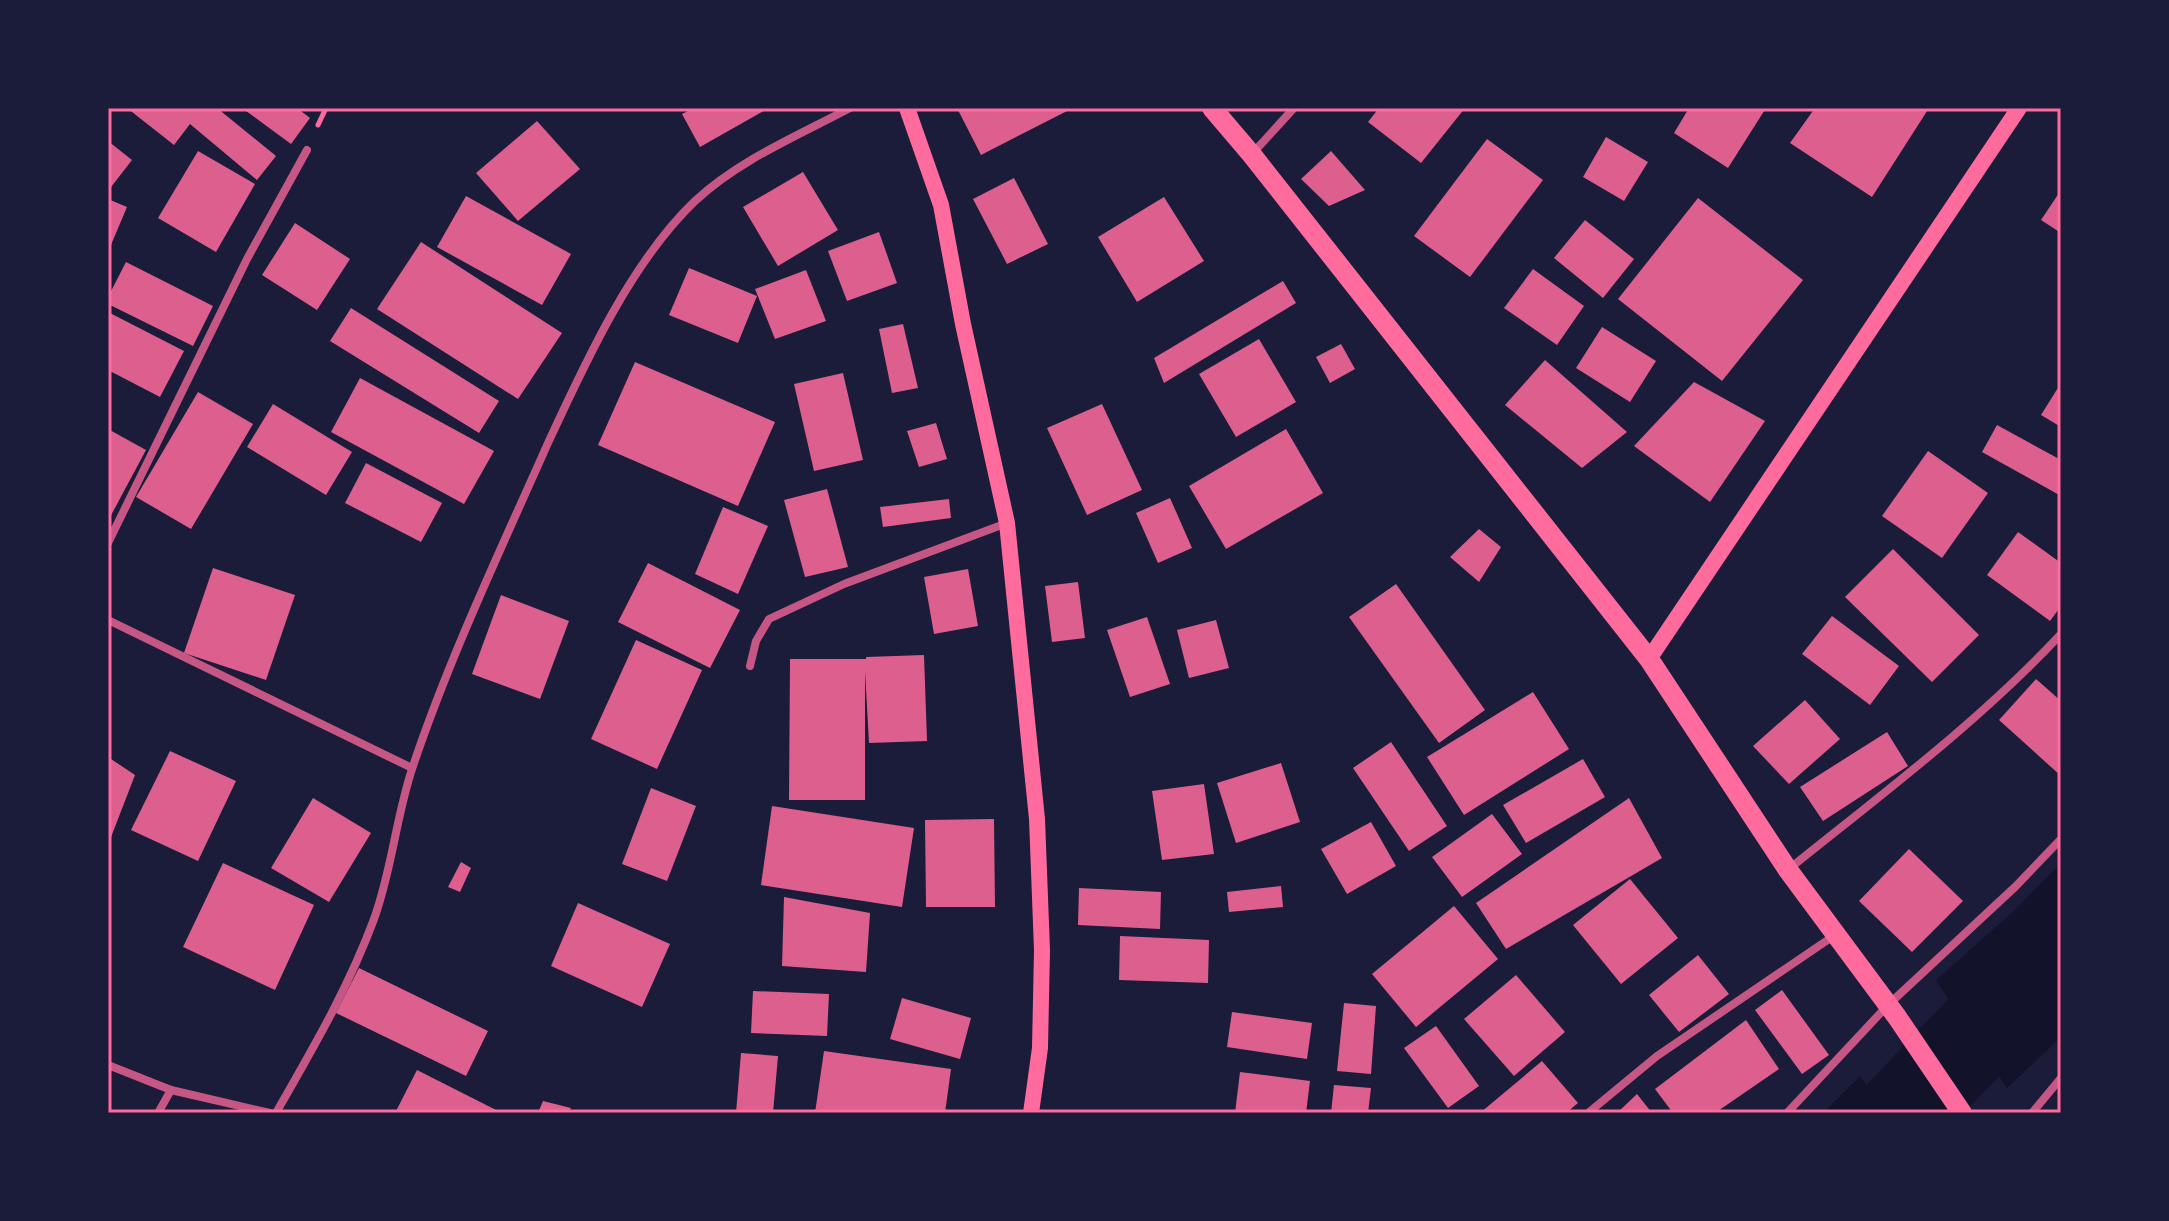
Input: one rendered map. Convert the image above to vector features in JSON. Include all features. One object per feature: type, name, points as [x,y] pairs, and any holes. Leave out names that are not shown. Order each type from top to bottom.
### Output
[{"type":"main road","points":[[907,108],[941,205],[963,324],[1007,523],[1038,833],[1041,1020],[1031,1113]]},
{"type":"main road","points":[[1212,108],[1649,659],[1788,870],[1893,1011],[1962,1113]]},
{"type":"main road","points":[[1649,659],[2019,108]]},
{"type":"street","points":[[108,1065],[171,1090],[273,1113],[324,1030],[375,918],[412,768],[458,650],[581,370],[625,293],[682,217],[714,186],[741,166],[850,108]]},
{"type":"street","points":[[1252,155],[1294,108]]},
{"type":"street","points":[[108,543],[247,259],[307,150]]},
{"type":"street","points":[[750,666],[756,641],[769,619],[844,584],[1007,523]]},
{"type":"street","points":[[108,620],[412,768]]},
{"type":"street","points":[[1788,870],[2023,673],[2061,634]]},
{"type":"street","points":[[1787,1113],[1893,1011],[2061,839]]},
{"type":"street","points":[[1588,1113],[1657,1056],[1836,934]]},
{"type":"street","points":[[2032,1113],[2061,1078]]},
{"type":"street","points":[[158,1113],[171,1090]]},
{"type":"shaded area","points":[[2061,863],[2061,1037],[2007,1088],[1936,980],[2013,912]]},
{"type":"shaded area","points":[[1860,1076],[1886,1113],[1823,1113]]},
{"type":"building","points":[[127,108],[217,108],[276,156],[257,180],[190,124],[174,145]]},
{"type":"building","points":[[242,108],[297,108],[310,118],[291,144]]},
{"type":"building","points":[[694,108],[769,108],[700,147],[682,114]]},
{"type":"building","points":[[957,108],[1073,108],[981,155]]},
{"type":"building","points":[[1379,108],[1465,108],[1421,163],[1368,122]]},
{"type":"building","points":[[1689,108],[1766,108],[1728,168],[1674,133]]},
{"type":"building","points":[[1815,108],[1929,108],[1872,197],[1790,143]]},
{"type":"building","points":[[537,121],[580,169],[518,221],[476,173]]},
{"type":"building","points":[[1606,137],[1648,162],[1624,201],[1583,177]]},
{"type":"building","points":[[1487,139],[1543,180],[1470,277],[1414,236]]},
{"type":"building","points":[[108,141],[132,160],[108,191]]},
{"type":"building","points":[[198,151],[255,184],[216,252],[158,218]]},
{"type":"building","points":[[1331,151],[1365,190],[1329,206],[1301,179]]},
{"type":"building","points":[[803,172],[838,230],[778,266],[743,207]]},
{"type":"building","points":[[1014,178],[1048,244],[1007,264],[973,199]]},
{"type":"building","points":[[2061,190],[2061,233],[2041,220]]},
{"type":"building","points":[[466,196],[571,254],[542,305],[437,247]]},
{"type":"building","points":[[1164,197],[1204,261],[1137,302],[1098,237]]},
{"type":"building","points":[[1698,198],[1803,280],[1722,381],[1618,299]]},
{"type":"building","points":[[108,199],[127,207],[108,252]]},
{"type":"building","points":[[1585,220],[1634,259],[1603,298],[1554,258]]},
{"type":"building","points":[[295,223],[350,259],[317,310],[262,275]]},
{"type":"building","points":[[879,232],[897,283],[847,301],[828,251]]},
{"type":"building","points":[[421,242],[562,333],[518,399],[377,309]]},
{"type":"building","points":[[126,262],[213,306],[193,346],[108,304],[108,297]]},
{"type":"building","points":[[689,268],[757,296],[738,343],[669,315]]},
{"type":"building","points":[[1533,269],[1584,306],[1557,345],[1504,308]]},
{"type":"building","points":[[806,270],[826,321],[775,339],[755,289]]},
{"type":"building","points":[[1283,281],[1296,303],[1164,383],[1154,358]]},
{"type":"building","points":[[351,308],[499,401],[479,433],[330,341]]},
{"type":"building","points":[[108,312],[184,351],[160,397],[108,370]]},
{"type":"building","points":[[903,324],[918,388],[892,393],[879,329]]},
{"type":"building","points":[[1602,327],[1656,361],[1630,402],[1576,368]]},
{"type":"building","points":[[1259,339],[1296,402],[1236,437],[1199,374]]},
{"type":"building","points":[[1341,344],[1355,369],[1330,383],[1316,357]]},
{"type":"building","points":[[1545,360],[1627,432],[1582,468],[1505,405]]},
{"type":"building","points":[[635,362],[775,422],[738,506],[598,445]]},
{"type":"building","points":[[843,373],[863,460],[814,471],[794,384]]},
{"type":"building","points":[[360,378],[494,451],[464,504],[331,432]]},
{"type":"building","points":[[1694,382],[1765,421],[1710,502],[1634,446]]},
{"type":"building","points":[[2061,383],[2061,427],[2041,415]]},
{"type":"building","points":[[198,392],[253,424],[191,529],[136,497]]},
{"type":"building","points":[[273,404],[352,452],[326,495],[247,447]]},
{"type":"building","points":[[1102,404],[1142,490],[1087,515],[1047,428]]},
{"type":"building","points":[[936,423],[947,459],[919,467],[907,431]]},
{"type":"building","points":[[1997,425],[2061,460],[2061,496],[1982,452]]},
{"type":"building","points":[[108,429],[146,450],[108,521]]},
{"type":"building","points":[[1286,429],[1323,493],[1226,549],[1189,486]]},
{"type":"building","points":[[1928,451],[1988,493],[1942,558],[1882,516]]},
{"type":"building","points":[[366,463],[442,503],[421,542],[345,503]]},
{"type":"building","points":[[827,489],[848,567],[805,577],[784,500]]},
{"type":"building","points":[[1170,498],[1192,548],[1158,563],[1136,513]]},
{"type":"building","points":[[949,499],[951,518],[883,527],[880,507]]},
{"type":"building","points":[[723,507],[768,526],[738,594],[695,574]]},
{"type":"building","points":[[1479,529],[1501,547],[1479,582],[1450,557]]},
{"type":"building","points":[[2018,532],[2061,563],[2061,606],[2050,621],[1987,575]]},
{"type":"building","points":[[1893,549],[1979,635],[1932,682],[1845,597]]},
{"type":"building","points":[[648,563],[740,610],[710,668],[618,622]]},
{"type":"building","points":[[213,568],[295,595],[266,680],[184,653]]},
{"type":"building","points":[[968,569],[978,626],[934,634],[924,577]]},
{"type":"building","points":[[1078,582],[1085,638],[1052,642],[1045,586]]},
{"type":"building","points":[[1396,584],[1485,710],[1439,743],[1349,617]]},
{"type":"building","points":[[501,595],[569,621],[540,699],[472,674]]},
{"type":"building","points":[[1832,616],[1899,666],[1870,705],[1802,654]]},
{"type":"building","points":[[1147,617],[1170,684],[1130,697],[1107,630]]},
{"type":"building","points":[[1216,620],[1229,668],[1189,678],[1177,630]]},
{"type":"building","points":[[636,640],[702,670],[657,769],[591,739]]},
{"type":"building","points":[[924,655],[927,741],[869,743],[865,671],[865,800],[789,800],[790,659]]},
{"type":"building","points":[[2036,679],[2061,701],[2061,776],[1999,720]]},
{"type":"building","points":[[1533,692],[1569,749],[1464,815],[1427,757]]},
{"type":"building","points":[[1805,700],[1840,739],[1789,784],[1753,746]]},
{"type":"building","points":[[1887,732],[1908,766],[1823,821],[1800,787]]},
{"type":"building","points":[[1391,742],[1447,826],[1409,851],[1353,768]]},
{"type":"building","points":[[170,751],[236,781],[198,861],[131,830]]},
{"type":"building","points":[[108,757],[135,775],[108,845]]},
{"type":"building","points":[[1583,759],[1605,797],[1526,843],[1503,805]]},
{"type":"building","points":[[1281,763],[1300,822],[1236,843],[1217,783]]},
{"type":"building","points":[[1204,784],[1214,854],[1162,860],[1152,791]]},
{"type":"building","points":[[651,788],[696,806],[667,881],[622,864]]},
{"type":"building","points":[[313,798],[371,833],[329,902],[271,868]]},
{"type":"building","points":[[1629,798],[1662,858],[1506,949],[1476,903]]},
{"type":"building","points":[[772,806],[914,828],[902,907],[761,885]]},
{"type":"building","points":[[1492,814],[1522,854],[1462,897],[1432,857]]},
{"type":"building","points":[[994,819],[995,907],[926,907],[925,820]]},
{"type":"building","points":[[1371,822],[1396,866],[1347,894],[1321,849]]},
{"type":"building","points":[[1909,849],[1963,901],[1912,952],[1859,901]]},
{"type":"building","points":[[461,862],[471,868],[460,892],[448,887]]},
{"type":"building","points":[[223,863],[314,905],[275,990],[183,947]]},
{"type":"building","points":[[1630,879],[1678,938],[1621,984],[1573,925]]},
{"type":"building","points":[[1281,886],[1283,907],[1229,912],[1227,892]]},
{"type":"building","points":[[1079,888],[1161,892],[1160,929],[1078,925]]},
{"type":"building","points":[[784,897],[870,913],[866,972],[782,966]]},
{"type":"building","points":[[578,903],[670,944],[642,1007],[551,966]]},
{"type":"building","points":[[1454,906],[1498,959],[1416,1027],[1372,974]]},
{"type":"building","points":[[1120,936],[1209,940],[1208,983],[1119,980]]},
{"type":"building","points":[[1698,955],[1729,994],[1679,1032],[1649,995]]},
{"type":"building","points":[[359,968],[488,1031],[466,1076],[336,1013]]},
{"type":"building","points":[[1516,975],[1565,1032],[1514,1076],[1464,1019]]},
{"type":"building","points":[[1782,990],[1829,1055],[1802,1074],[1755,1010]]},
{"type":"building","points":[[753,991],[829,994],[827,1036],[751,1033]]},
{"type":"building","points":[[902,998],[971,1018],[960,1059],[890,1039]]},
{"type":"building","points":[[1344,1003],[1376,1006],[1371,1074],[1337,1071]]},
{"type":"building","points":[[1232,1012],[1312,1023],[1307,1059],[1227,1047]]},
{"type":"building","points":[[1746,1020],[1779,1069],[1715,1113],[1673,1113],[1655,1089]]},
{"type":"building","points":[[1436,1026],[1479,1086],[1448,1108],[1404,1048]]},
{"type":"building","points":[[824,1051],[951,1069],[945,1113],[815,1113]]},
{"type":"building","points":[[741,1053],[778,1056],[773,1113],[736,1113]]},
{"type":"building","points":[[1542,1061],[1578,1103],[1566,1113],[1480,1113]]},
{"type":"building","points":[[417,1070],[502,1113],[395,1113]]},
{"type":"building","points":[[1240,1072],[1310,1081],[1306,1113],[1235,1113]]},
{"type":"building","points":[[1334,1085],[1371,1088],[1368,1113],[1331,1113]]},
{"type":"building","points":[[1637,1094],[1652,1113],[1617,1113]]},
{"type":"building","points":[[543,1101],[571,1108],[568,1113],[538,1113]]},
{"type":"waterway","points":[[1902,1113],[2061,946]]}]
